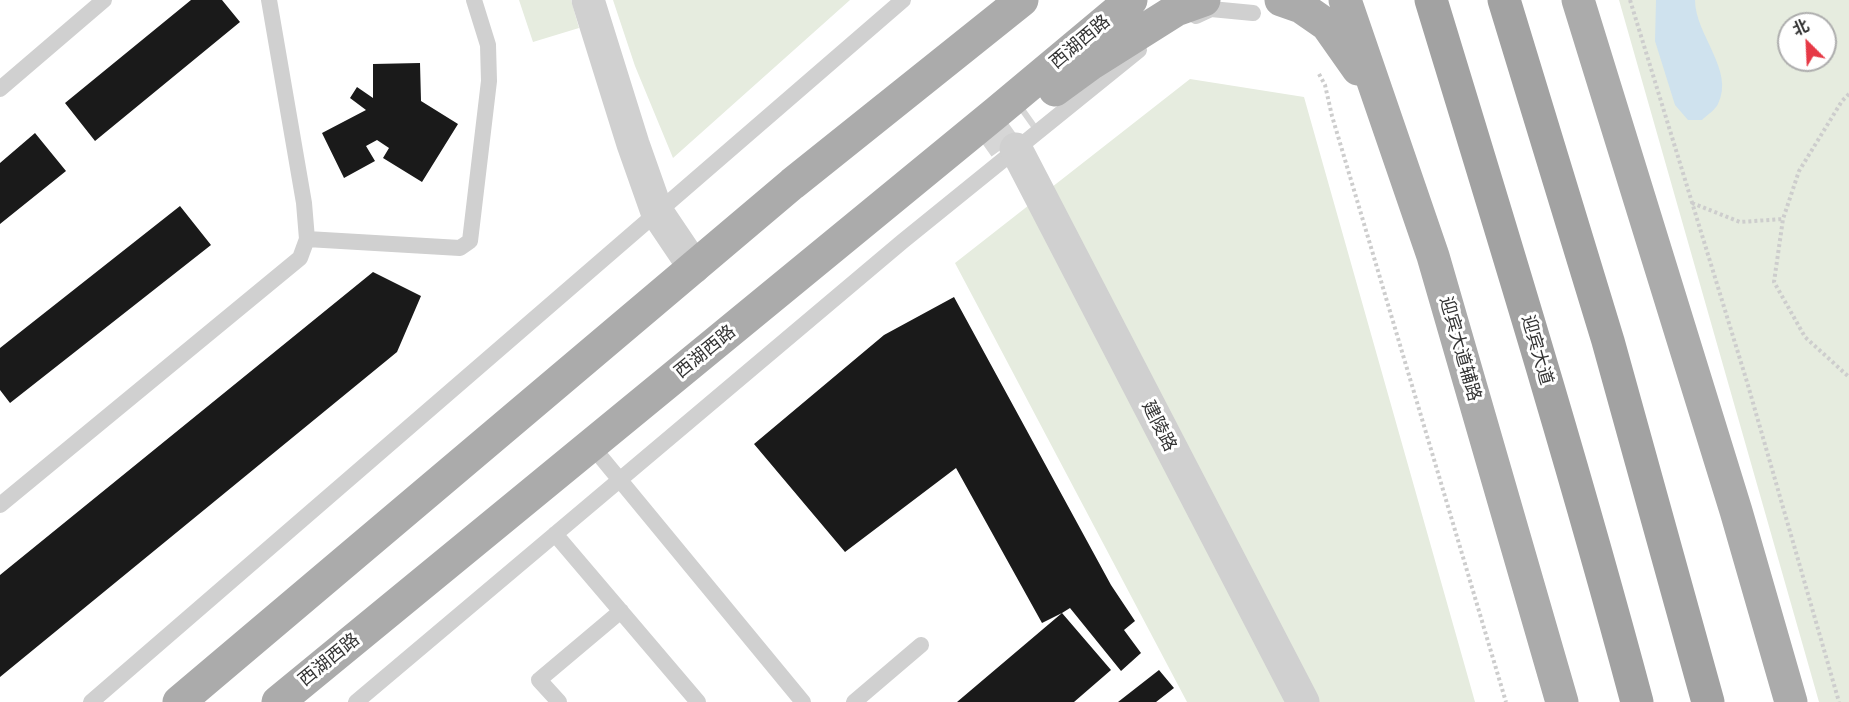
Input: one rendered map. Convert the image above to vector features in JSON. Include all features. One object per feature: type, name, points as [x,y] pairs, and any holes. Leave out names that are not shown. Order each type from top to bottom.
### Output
[{"type":"highway","name":"迎宾大道","points":[[1431,0],[1515,275],[1602,572],[1637,702]]},
{"type":"highway","points":[[1503,0],[1608,341],[1708,702]]},
{"type":"main road","points":[[822,160],[999,0]]},
{"type":"main road","points":[[179,702],[822,160],[1022,0]]},
{"type":"main road","name":"西湖西路","points":[[278,702],[1131,0]]},
{"type":"main road","points":[[1027,111],[1129,39],[1176,10],[1204,0]]},
{"type":"main road","name":"迎宾大道辅路","points":[[1345,0],[1433,256],[1562,702]]},
{"type":"main road","points":[[1578,0],[1733,500],[1791,702]]},
{"type":"main road","points":[[1267,7],[1301,7],[1327,25],[1379,98]]},
{"type":"main road","points":[[751,314],[982,143]]},
{"type":"street","points":[[588,0],[657,212],[694,267]]},
{"type":"street","name":"建陵路","points":[[1016,149],[1303,702]]},
{"type":"lane","points":[[0,89],[104,0]]},
{"type":"lane","points":[[0,505],[300,258],[307,239],[304,203],[269,0]]},
{"type":"lane","points":[[307,239],[460,248],[470,241],[489,81],[488,45],[474,0]]},
{"type":"lane","points":[[91,702],[903,0]]},
{"type":"lane","points":[[356,702],[903,241],[1167,27],[1211,9],[1267,7]]},
{"type":"lane","points":[[591,445],[803,702]]},
{"type":"lane","points":[[555,534],[698,702]]},
{"type":"lane","points":[[559,702],[539,680],[621,611]]},
{"type":"lane","points":[[854,702],[921,645]]},
{"type":"path","points":[[1630,0],[1747,382],[1839,702]]},
{"type":"path","points":[[1316,68],[1325,85],[1332,116],[1506,702]]},
{"type":"path","points":[[1849,94],[1842,101],[1799,171],[1783,219],[1774,282],[1805,337],[1849,377]]},
{"type":"path","points":[[1692,203],[1740,222],[1783,219]]},
{"type":"shaded area","points":[[519,0],[571,0],[579,28],[533,42]]},
{"type":"shaded area","points":[[613,0],[850,0],[673,158],[635,66]]},
{"type":"shaded area","points":[[1619,0],[1849,0],[1849,702],[1819,702]]},
{"type":"shaded area","points":[[1190,79],[1304,97],[1475,702],[1187,702],[955,263]]},
{"type":"water","points":[[1656,0],[1695,0],[1701,26],[1722,78],[1722,91],[1718,104],[1702,120],[1688,120],[1675,105],[1655,41]]},
{"type":"building","points":[[191,0],[222,0],[240,22],[95,141],[65,103]]},
{"type":"building","points":[[420,63],[421,101],[458,124],[422,182],[383,158],[389,148],[377,140],[366,146],[375,161],[344,178],[322,133],[366,110],[350,98],[357,87],[373,98],[373,64]]},
{"type":"building","points":[[35,133],[66,171],[0,224],[0,163]]},
{"type":"building","points":[[180,206],[211,245],[10,403],[0,390],[0,348]]},
{"type":"building","points":[[373,272],[421,296],[397,352],[0,677],[0,575]]},
{"type":"building","points":[[954,297],[1111,585],[1135,621],[1124,630],[1141,653],[1121,671],[1070,608],[1042,623],[956,468],[845,552],[754,444],[884,335]]},
{"type":"building","points":[[1062,613],[1111,670],[1074,702],[957,702]]},
{"type":"building","points":[[1159,670],[1174,688],[1156,702],[1118,702]]},
{"type":"tunnel","points":[[982,143],[1027,111]]}]
